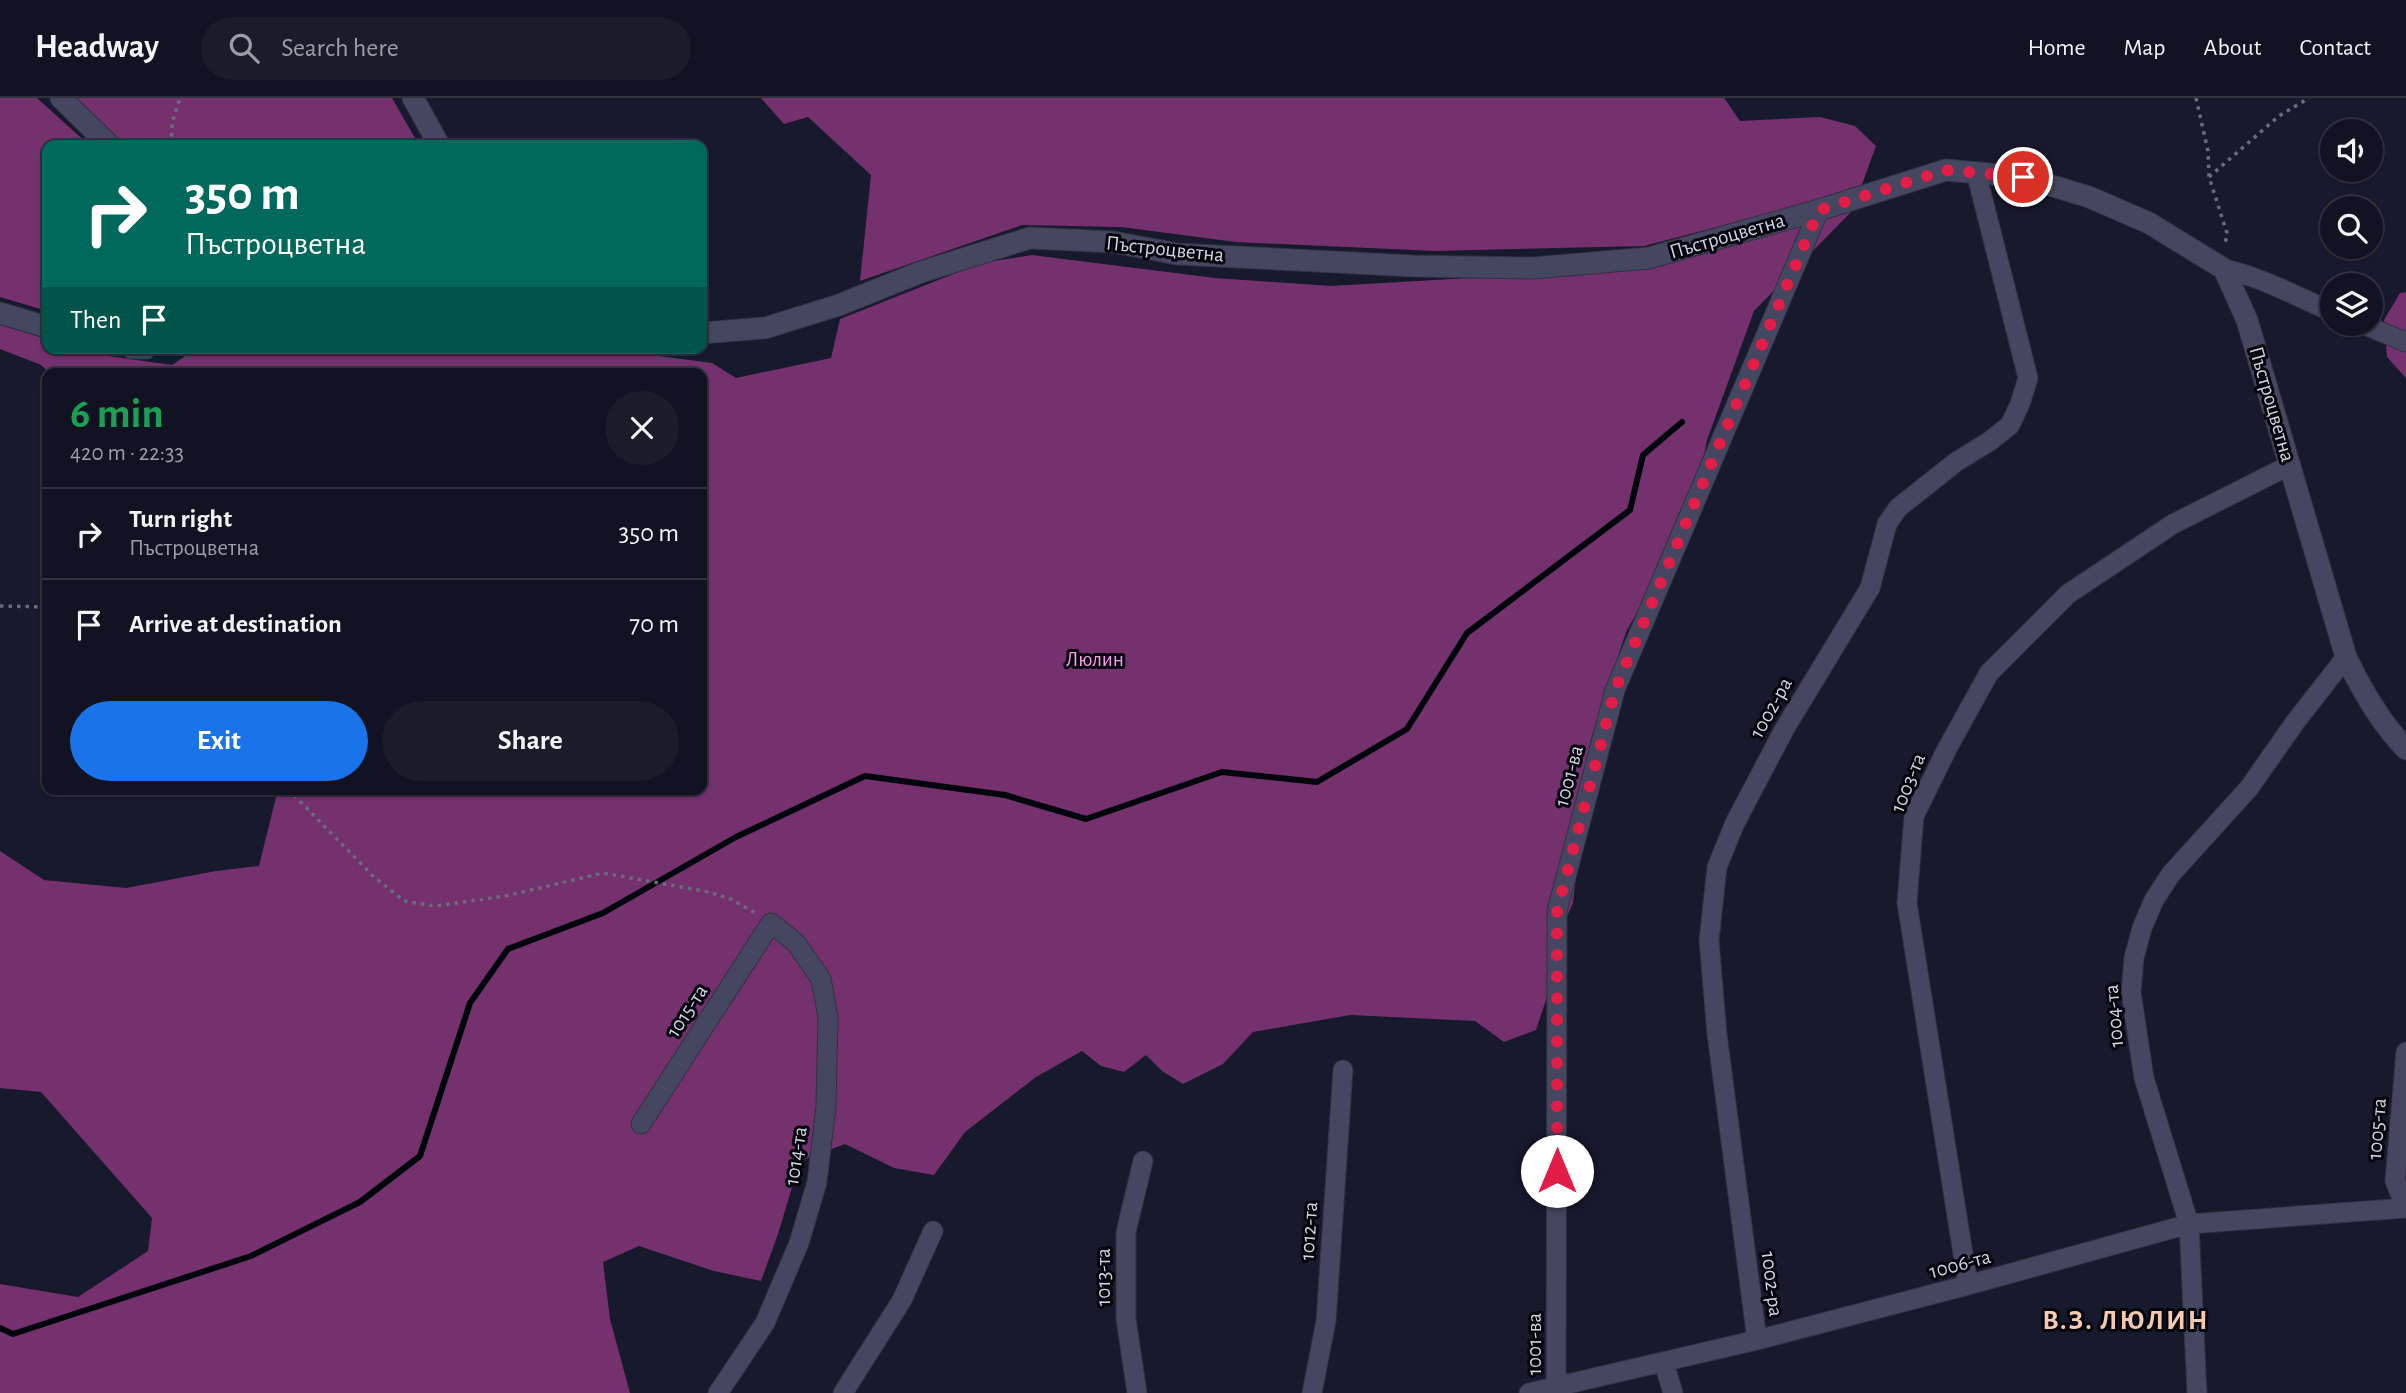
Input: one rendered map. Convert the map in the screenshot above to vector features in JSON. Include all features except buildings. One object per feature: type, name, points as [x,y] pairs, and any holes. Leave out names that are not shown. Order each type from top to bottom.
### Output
[{"type":"street","points":[[61,98],[104,140]]},
{"type":"street","points":[[412,98],[436,140]]},
{"type":"street","name":"Пъстроцветна","points":[[707,332],[765,328],[839,306],[921,272],[1030,239],[1113,242],[1191,254],[1414,266],[1533,268],[1649,258],[1819,210],[1946,170],[2023,177],[2089,197],[2149,223],[2224,269],[2247,320],[2346,657],[2371,705],[2390,733],[2406,749]]},
{"type":"street","name":"1002-ра","points":[[1757,1340],[1719,1047],[1709,940],[1717,867],[1735,822],[1785,728],[1870,588],[1887,524],[1898,508],[1956,461],[1990,441],[2010,425],[2020,404],[2028,378],[1976,172]]},
{"type":"street","name":"1001-ва","points":[[1557,1390],[1557,911],[1615,690],[1819,210]]},
{"type":"street","points":[[2224,269],[2250,274],[2320,307]]},
{"type":"street","points":[[0,313],[42,326]]},
{"type":"street","points":[[2383,333],[2406,342]]},
{"type":"street","name":"1003-та","points":[[1968,1285],[1907,903],[1914,816],[1989,673],[2068,594],[2173,524],[2290,465]]},
{"type":"street","name":"1004-та","points":[[2197,1393],[2189,1224],[2144,1078],[2131,992],[2134,958],[2142,928],[2154,900],[2171,874],[2249,788],[2346,657]]},
{"type":"street","name":"1015-та","points":[[641,1124],[771,923]]},
{"type":"street","name":"1014-та","points":[[718,1393],[765,1323],[799,1243],[817,1182],[826,1106],[828,1017],[821,979],[796,943],[771,923]]},
{"type":"street","name":"1005-та","points":[[2406,1052],[2395,1181],[2406,1208]]},
{"type":"street","name":"1012-та","points":[[1311,1393],[1326,1321],[1343,1070]]},
{"type":"street","name":"1013-та","points":[[1137,1393],[1126,1319],[1126,1232],[1143,1161]]},
{"type":"street","name":"1006-та","points":[[1529,1393],[1557,1390],[1757,1340],[2189,1224],[2406,1208]]},
{"type":"street","points":[[843,1393],[902,1300],[933,1231]]},
{"type":"street","points":[[1664,1363],[1673,1393]]},
{"type":"path","points":[[171,140],[172,123],[180,98]]},
{"type":"path","points":[[2196,98],[2208,151],[2209,177],[2227,233],[2224,269]]},
{"type":"path","points":[[2209,177],[2278,116],[2309,98]]},
{"type":"path","points":[[0,606],[42,607]]},
{"type":"path","points":[[294,795],[373,876],[404,901],[435,906],[505,896],[603,873],[731,898],[771,923]]},
{"type":"green space","points":[[0,98],[37,98],[83,140],[42,140],[42,310],[0,297]]},
{"type":"green space","points":[[77,98],[392,98],[416,140],[120,140]]},
{"type":"green space","points":[[761,98],[1724,98],[1740,121],[1820,117],[1855,126],[1876,146],[1860,190],[1644,246],[1435,251],[1236,242],[1121,227],[1022,225],[860,281],[871,175],[808,117],[784,124]]},
{"type":"green space","name":"Люлин","points":[[1853,210],[1754,311],[1707,440],[1693,513],[1626,632],[1591,739],[1573,903],[1548,958],[1548,994],[1536,1030],[1504,1042],[1475,1021],[1350,1015],[1253,1032],[1223,1064],[1183,1084],[1162,1071],[1146,1055],[1124,1072],[1101,1066],[1082,1051],[1036,1077],[965,1132],[934,1175],[894,1168],[845,1144],[800,1161],[761,1281],[714,1271],[639,1246],[603,1262],[610,1319],[630,1393],[0,1393],[0,1284],[78,1297],[148,1251],[152,1218],[41,1092],[0,1088],[0,851],[44,880],[126,888],[259,866],[277,795],[707,795],[707,368],[44,368],[0,349],[0,325],[42,338],[42,354],[98,354],[172,365],[188,354],[644,354],[712,363],[736,378],[831,358],[840,319],[981,263],[1032,255],[1215,278],[1331,286],[1627,269],[1740,243]]},
{"type":"green space","points":[[2406,292],[2406,378],[2387,357],[2384,320],[2400,293]]},
{"type":"waterway","points":[[0,1328],[13,1334],[251,1256],[360,1202],[420,1156],[470,1003],[508,949],[603,913],[736,837],[865,776],[1005,795],[1086,819],[1222,772],[1317,782],[1407,729],[1467,633],[1630,510],[1643,455],[1682,422]]},
{"type":"district","name":"В.З. ЛЮЛИН","points":[[2126,1321]]},
{"type":"route","points":[[1557,1171],[1557,911],[1615,690],[1819,210],[1946,170],[2023,177]]}]
